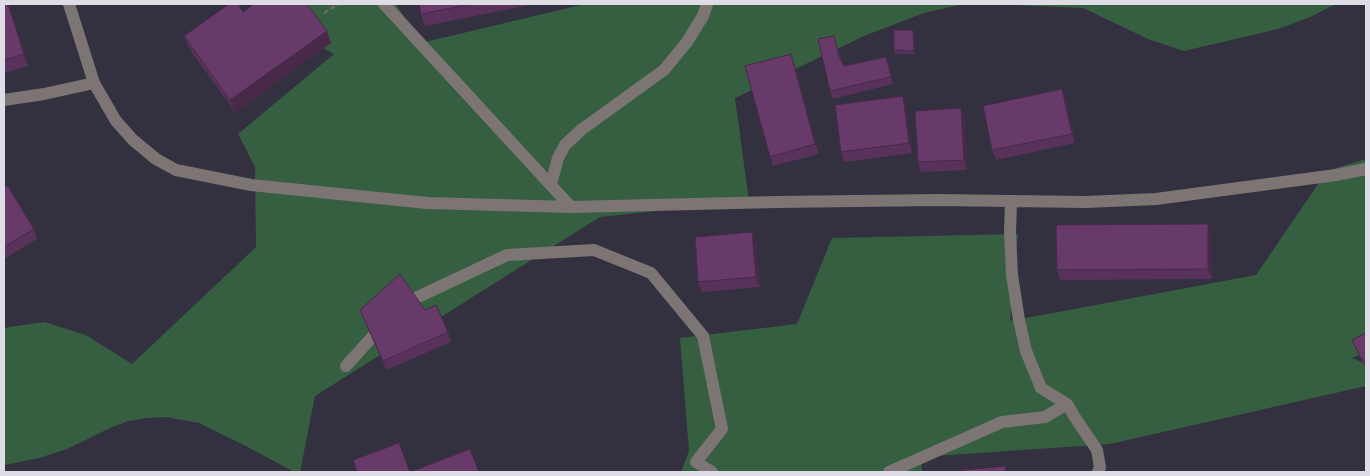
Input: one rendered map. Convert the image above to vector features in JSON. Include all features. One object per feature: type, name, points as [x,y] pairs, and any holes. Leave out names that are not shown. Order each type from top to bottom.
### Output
[{"type":"street","points":[[69,4],[94,82],[116,121],[133,140],[156,159],[176,170],[251,184],[427,203],[571,207],[928,200],[1086,202],[1156,199],[1366,169]]},
{"type":"street","points":[[384,4],[571,207]]},
{"type":"street","points":[[550,184],[558,158],[565,144],[580,130],[664,70],[688,42],[703,16],[707,4]]},
{"type":"street","points":[[4,100],[44,94],[94,82]]},
{"type":"street","points":[[1010,202],[1012,275],[1026,351],[1041,388],[1067,404],[1097,450],[1100,467],[1098,472]]},
{"type":"street","points":[[346,366],[400,306],[418,296],[506,255],[594,250],[651,273],[702,336],[722,429],[696,462],[712,472]]},
{"type":"street","points":[[889,472],[1002,422],[1045,417],[1067,404]]},
{"type":"path","points":[[324,13],[339,4]]},
{"type":"green space","points":[[296,4],[396,4],[421,43],[585,4],[963,4],[924,13],[864,36],[735,98],[749,201],[600,217],[315,396],[300,472],[294,472],[199,423],[166,417],[128,421],[67,449],[39,458],[4,465],[4,328],[44,322],[86,335],[132,364],[256,247],[255,167],[238,134],[334,54],[323,48]]},
{"type":"green space","points":[[991,4],[1336,4],[1310,17],[1278,29],[1184,51],[1148,39],[1083,8]]},
{"type":"green space","points":[[1366,159],[1366,352],[1352,358],[1366,364],[1366,386],[1110,444],[921,457],[922,472],[681,472],[689,451],[680,338],[797,324],[832,238],[1018,234],[1010,321],[1256,275],[1327,171]]},
{"type":"building","points":[[4,4],[8,4],[24,54],[4,60]]},
{"type":"building","points":[[229,4],[238,4],[243,12],[254,4],[307,4],[327,31],[230,100],[184,36]]},
{"type":"building","points":[[419,4],[472,4],[421,14]]},
{"type":"building","points":[[894,30],[913,30],[914,51],[894,50]]},
{"type":"building","points":[[834,36],[839,57],[844,66],[886,57],[891,77],[830,91],[818,39]]},
{"type":"building","points":[[791,54],[815,144],[770,157],[745,66]]},
{"type":"building","points":[[1062,89],[1072,134],[992,150],[983,106]]},
{"type":"building","points":[[903,96],[909,143],[841,152],[835,105]]},
{"type":"building","points":[[961,108],[964,160],[918,162],[915,111]]},
{"type":"building","points":[[8,186],[34,229],[4,247],[4,188]]},
{"type":"building","points":[[1208,224],[1208,269],[1057,270],[1056,225]]},
{"type":"building","points":[[752,232],[756,277],[698,282],[695,237]]},
{"type":"building","points":[[400,274],[425,310],[436,305],[448,332],[383,361],[360,310]]},
{"type":"building","points":[[1366,333],[1366,360],[1362,360],[1352,340]]},
{"type":"building","points":[[399,443],[410,472],[357,472],[353,460]]},
{"type":"building","points":[[470,449],[479,472],[410,472]]},
{"type":"building","points":[[1005,466],[1006,472],[944,472]]}]
